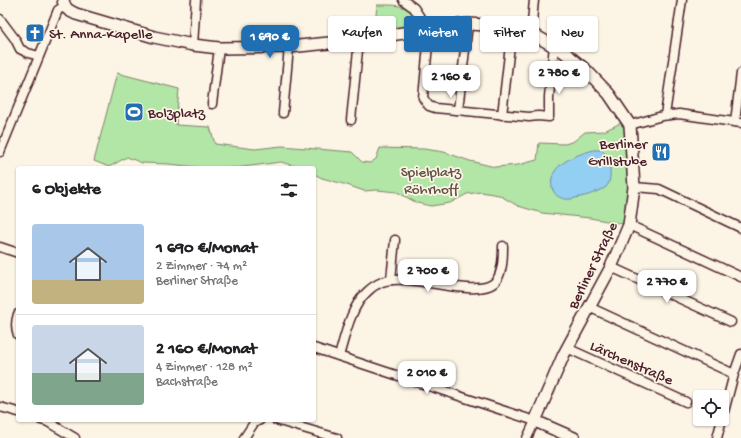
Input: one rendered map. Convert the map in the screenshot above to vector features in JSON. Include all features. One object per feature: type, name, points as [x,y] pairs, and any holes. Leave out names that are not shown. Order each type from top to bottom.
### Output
[{"type":"street","points":[[194,45],[196,0]]},
{"type":"street","points":[[403,0],[414,8],[419,16]]},
{"type":"street","points":[[533,16],[534,0]]},
{"type":"street","points":[[665,115],[682,0]]},
{"type":"street","points":[[0,152],[58,10],[64,3]]},
{"type":"street","name":"Berliner Straße","points":[[64,3],[68,10],[76,14],[154,37],[194,45],[219,48],[289,47],[328,43]]},
{"type":"street","points":[[0,19],[15,39],[20,49],[39,56]]},
{"type":"street","points":[[283,112],[289,47]]},
{"type":"street","points":[[212,104],[219,48]]},
{"type":"street","points":[[351,120],[358,52]]},
{"type":"street","points":[[427,52],[422,98],[429,106],[529,117],[549,117],[549,97],[553,52]]},
{"type":"street","points":[[458,110],[465,52]]},
{"type":"street","points":[[502,115],[509,52]]},
{"type":"street","name":"Berliner Straße","points":[[535,421],[567,348],[611,267],[629,225],[634,187],[630,125],[610,94],[564,52]]},
{"type":"street","points":[[630,125],[665,115],[679,114],[738,123],[741,73]]},
{"type":"street","points":[[634,187],[659,189],[741,228]]},
{"type":"street","points":[[629,225],[741,276]]},
{"type":"street","points":[[391,280],[395,240]]},
{"type":"street","points":[[339,356],[348,324],[354,311],[366,293],[377,284],[391,280],[403,280],[473,289],[486,287],[494,284],[499,276],[502,267],[503,246]]},
{"type":"street","points":[[0,247],[16,253]]},
{"type":"street","points":[[611,267],[731,322]]},
{"type":"street","points":[[589,307],[734,374]]},
{"type":"street","name":"Lärchenstraße","points":[[567,348],[686,402]]},
{"type":"street","points":[[316,349],[535,421],[574,438]]},
{"type":"street","points":[[717,438],[734,374],[741,354]]},
{"type":"street","points":[[0,407],[16,411]]},
{"type":"street","points":[[527,438],[535,421]]},
{"type":"street","points":[[48,422],[75,438]]},
{"type":"street","points":[[244,438],[257,422]]},
{"type":"street","points":[[283,422],[337,438]]},
{"type":"green space","points":[[377,5],[395,5],[413,11],[413,16],[404,16],[404,29],[396,30],[396,16],[376,16]]},
{"type":"green space","name":"Spielplatz Röhrhoff","points":[[117,73],[179,89],[176,125],[210,127],[215,144],[255,149],[282,146],[352,152],[362,162],[370,163],[376,159],[380,148],[424,149],[444,152],[470,161],[495,167],[518,165],[537,160],[539,143],[565,144],[574,141],[585,132],[604,131],[627,120],[630,125],[629,225],[590,218],[542,213],[518,206],[499,195],[481,192],[467,194],[450,203],[431,206],[417,203],[397,192],[377,190],[364,191],[322,178],[316,175],[316,166],[294,166],[281,162],[251,166],[187,166],[142,163],[127,157],[111,166],[106,166],[94,161]]},
{"type":"water","points":[[594,150],[602,150],[608,161],[610,177],[608,185],[604,189],[570,199],[560,198],[556,195],[552,187],[554,172],[572,158]]},
{"type":"place","name":"St. Anna-Kapelle","points":[[35,33]]},
{"type":"place","name":"Bolzplatz","points":[[134,112]]},
{"type":"place","name":"Berliner Grillstube","points":[[661,152]]}]
